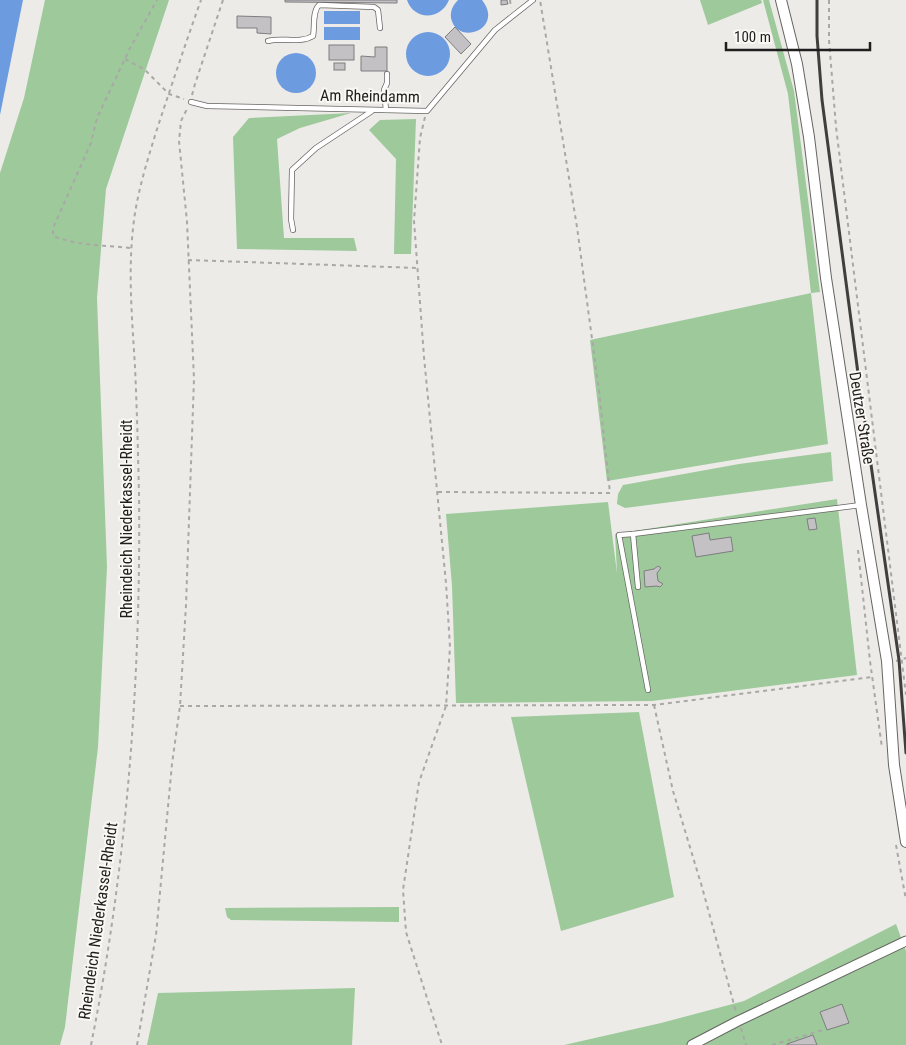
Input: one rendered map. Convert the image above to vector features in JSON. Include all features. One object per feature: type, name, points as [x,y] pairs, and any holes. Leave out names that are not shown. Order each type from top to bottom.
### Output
[{"type":"street","name":"Deutzer Straße","points":[[781,0],[797,64],[804,102],[826,278],[887,661],[894,765],[906,842]]},
{"type":"street","points":[[692,1045],[906,941]]},
{"type":"lane","name":"Am Rheindamm","points":[[191,102],[207,106],[427,111],[494,30],[533,0]]},
{"type":"lane","points":[[268,41],[274,39],[302,40],[313,36],[315,12],[318,5],[374,7],[378,10],[380,28]]},
{"type":"lane","points":[[386,110],[384,90],[387,83],[387,74]]},
{"type":"lane","points":[[293,230],[291,219],[292,170],[316,148],[373,110]]},
{"type":"lane","points":[[648,690],[619,536],[861,505]]},
{"type":"lane","points":[[633,534],[638,587]]},
{"type":"path","points":[[131,248],[65,241],[53,236],[53,228],[91,143],[97,118],[125,59],[157,0]]},
{"type":"path","name":"Rheindeich Niederkassel-Rheidt","points":[[91,1045],[120,860],[132,739],[138,614],[139,496],[136,380],[130,282],[131,248],[142,177],[200,0]]},
{"type":"path","points":[[137,1045],[156,935],[172,764],[180,706],[188,566],[194,379],[187,222],[179,141],[181,121],[191,102],[195,84],[223,0]]},
{"type":"path","points":[[438,492],[610,493],[599,391],[577,227],[540,0]]},
{"type":"path","points":[[829,0],[829,40],[836,127],[906,696]]},
{"type":"path","points":[[125,59],[145,70],[169,94],[191,102]]},
{"type":"path","points":[[427,111],[420,138],[414,221],[450,647],[446,706],[419,782],[403,890],[406,932],[442,1045]]},
{"type":"path","points":[[188,260],[418,268]]},
{"type":"path","points":[[180,706],[654,705],[872,677]]},
{"type":"path","points":[[654,705],[673,791],[746,1045]]},
{"type":"path","points":[[772,1045],[823,1030]]},
{"type":"green space","points":[[45,0],[169,0],[106,189],[97,298],[107,567],[98,747],[65,1027],[60,1045],[0,1045],[0,173],[24,98]]},
{"type":"green space","points":[[700,0],[761,0],[762,3],[708,25]]},
{"type":"green space","points":[[763,0],[769,0],[794,91],[820,292],[811,293],[788,94]]},
{"type":"green space","points":[[351,113],[300,128],[277,139],[284,238],[354,238],[357,251],[237,249],[233,137],[249,118]]},
{"type":"green space","points":[[416,119],[411,254],[394,254],[396,159],[369,130],[380,120]]},
{"type":"green space","points":[[811,293],[828,444],[607,481],[590,340]]},
{"type":"green space","points":[[831,452],[833,481],[625,508],[617,504],[618,494],[623,485],[739,464]]},
{"type":"green space","points":[[837,499],[857,675],[652,701],[456,703],[452,586],[446,514],[608,502],[617,573],[615,534]]},
{"type":"green space","points":[[639,712],[674,897],[561,931],[511,717]]},
{"type":"green space","points":[[399,907],[399,922],[231,920],[227,917],[225,908]]},
{"type":"green space","points":[[896,924],[906,951],[906,1045],[564,1045],[661,1023],[744,1001]]},
{"type":"green space","points":[[355,988],[352,1045],[147,1045],[158,993]]},
{"type":"water","points":[[0,0],[23,0],[0,115]]},
{"type":"water","points":[[407,0],[449,0],[440,11],[434,14],[421,15],[410,7]]},
{"type":"water","points":[[458,0],[482,0],[488,10],[488,19],[484,26],[470,33],[462,32],[455,27],[451,13],[453,6]]},
{"type":"water","points":[[324,11],[360,11],[360,24],[324,24]]},
{"type":"water","points":[[324,27],[360,27],[360,40],[324,40]]},
{"type":"water","points":[[424,32],[432,32],[444,38],[450,54],[444,70],[432,76],[424,76],[412,70],[406,58],[406,50],[412,38]]},
{"type":"water","points":[[296,53],[310,59],[316,73],[310,87],[296,93],[282,87],[276,73],[282,59]]},
{"type":"building","points":[[285,0],[397,0],[397,3],[285,2]]},
{"type":"building","points":[[501,0],[507,0],[508,4],[501,5]]},
{"type":"building","points":[[237,16],[271,17],[271,34],[257,33],[257,28],[237,28]]},
{"type":"building","points":[[455,27],[471,44],[461,54],[445,37]]},
{"type":"building","points":[[329,45],[354,45],[354,60],[329,60]]},
{"type":"building","points":[[375,47],[387,47],[387,71],[361,71],[361,56],[375,57]]},
{"type":"building","points":[[334,63],[345,63],[345,70],[334,70]]},
{"type":"building","points":[[815,518],[817,529],[809,530],[807,519]]},
{"type":"building","points":[[709,533],[710,540],[731,537],[733,551],[696,557],[692,536]]},
{"type":"building","points":[[658,566],[661,568],[657,573],[658,581],[663,584],[660,587],[645,587],[644,571]]},
{"type":"building","points":[[842,1004],[849,1023],[827,1030],[820,1012]]},
{"type":"building","points":[[813,1035],[817,1045],[787,1045],[787,1044]]},
{"type":"railway","points":[[817,0],[817,36],[822,100],[859,381],[899,660],[906,753]]}]
